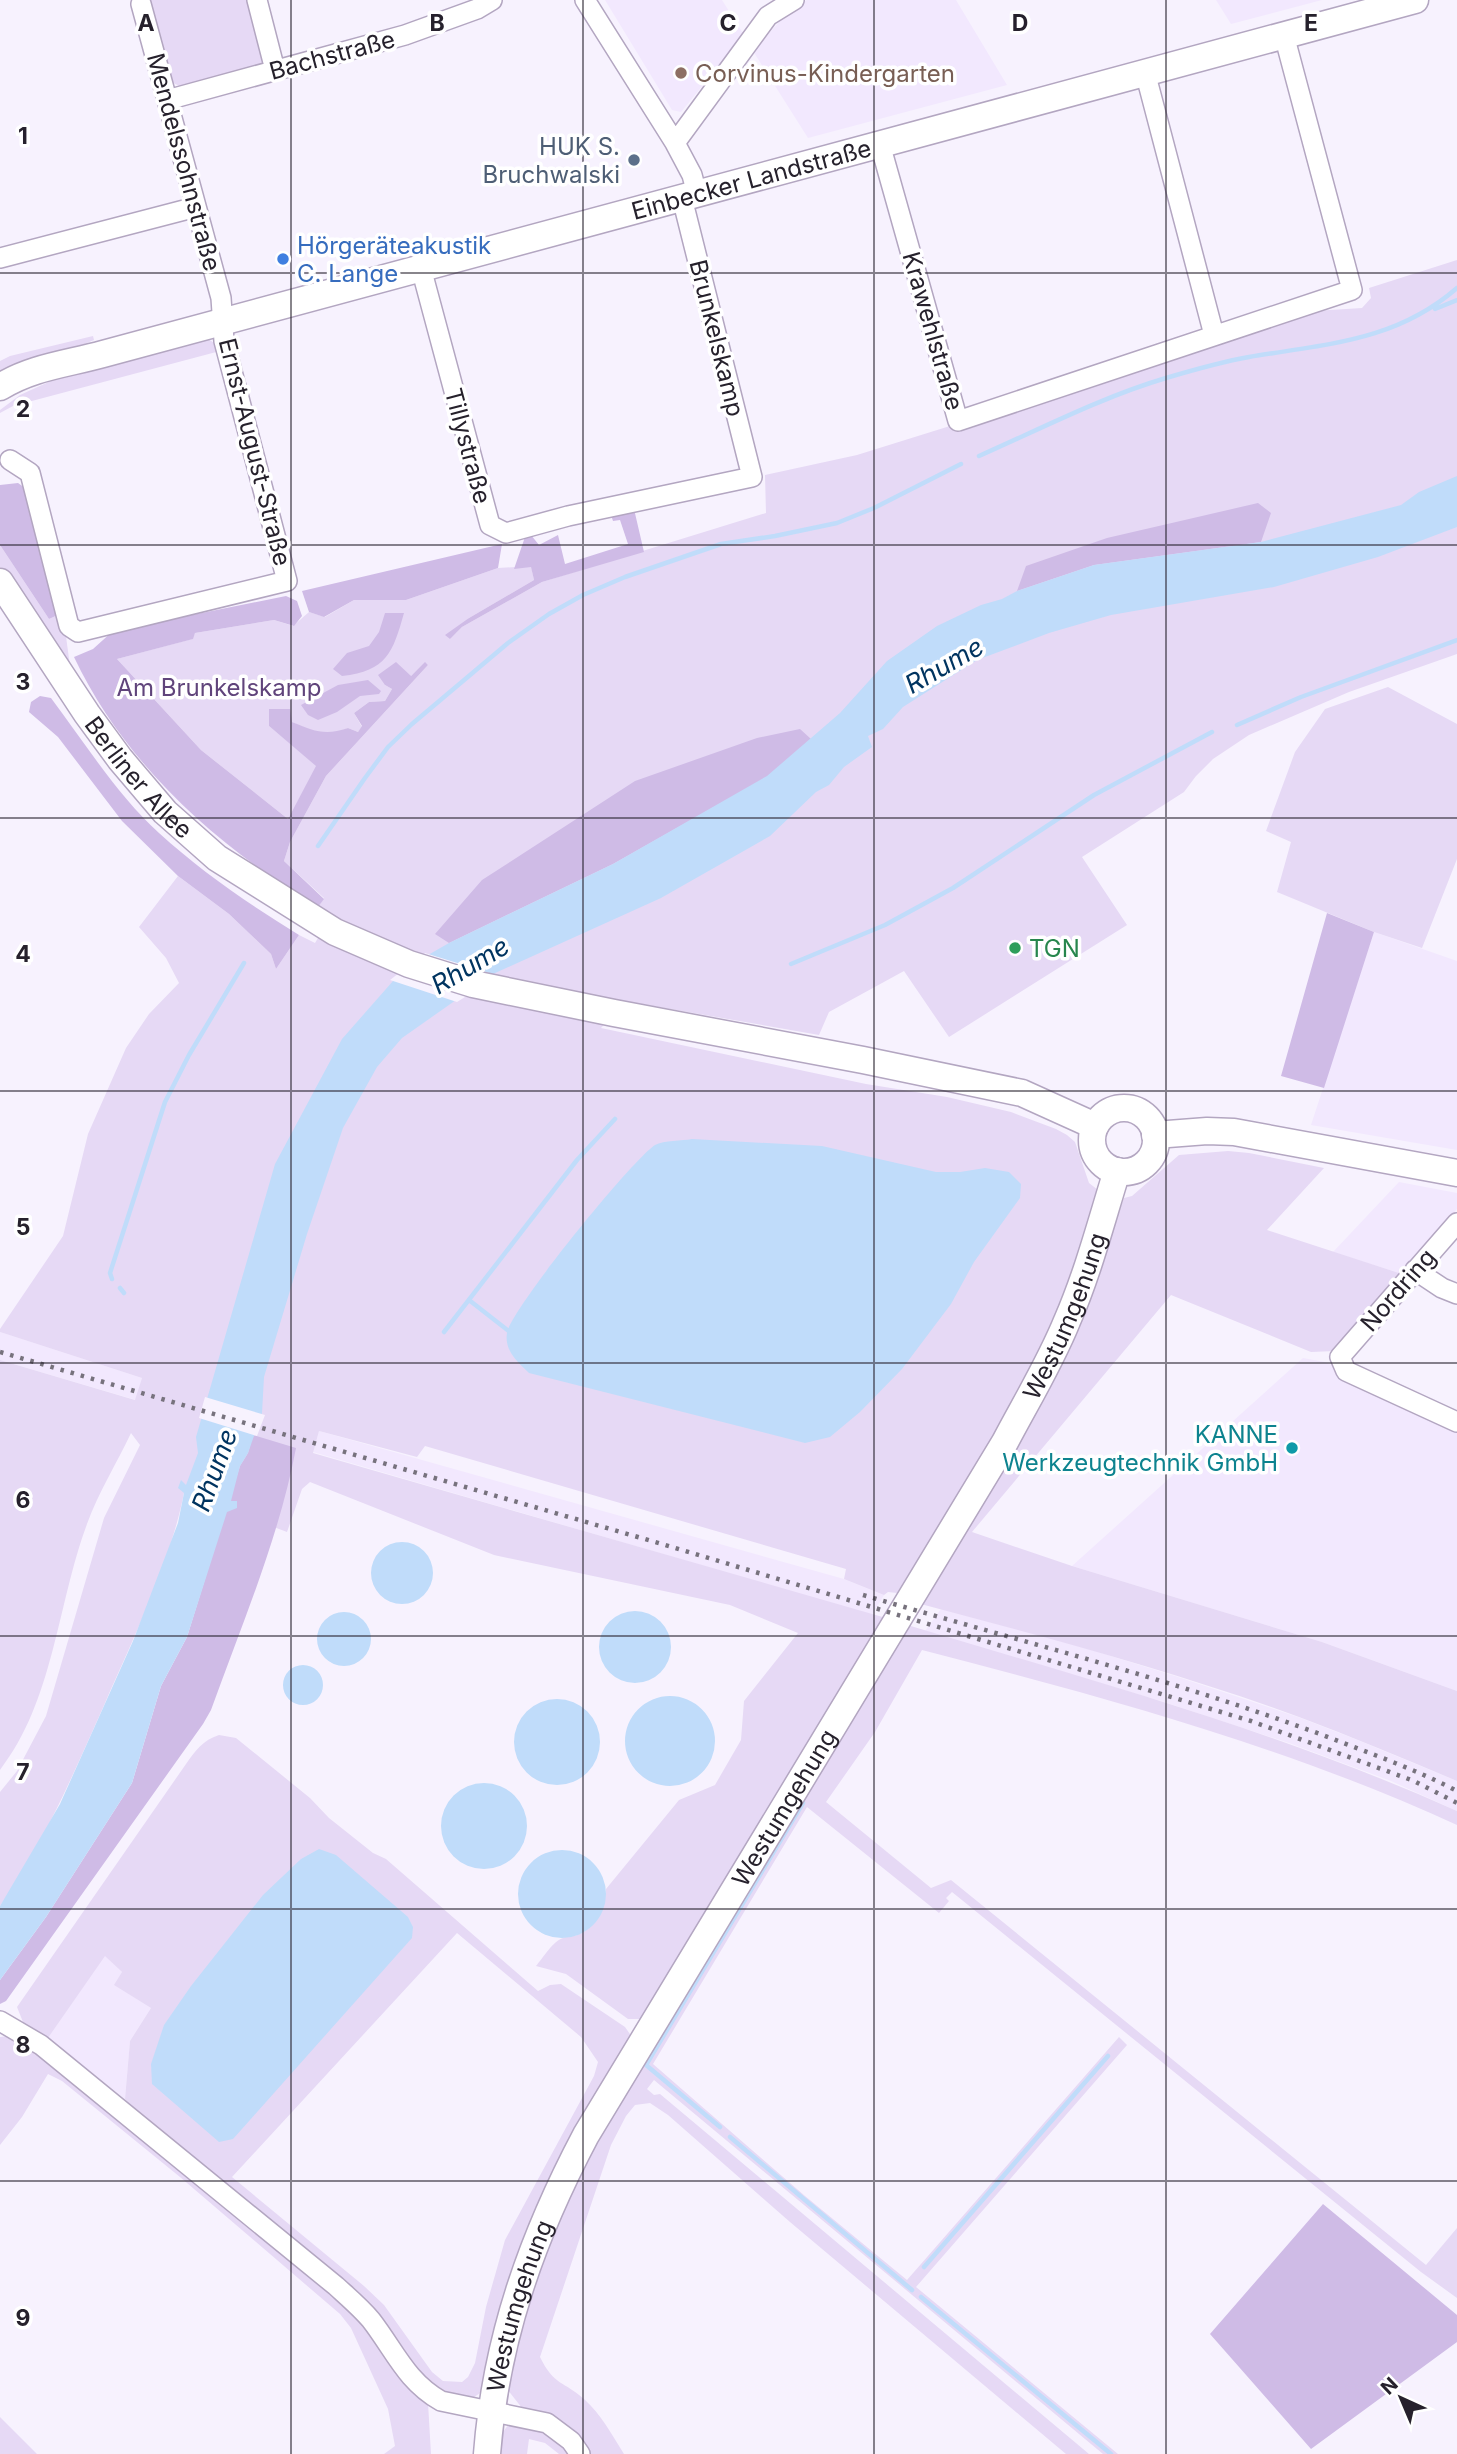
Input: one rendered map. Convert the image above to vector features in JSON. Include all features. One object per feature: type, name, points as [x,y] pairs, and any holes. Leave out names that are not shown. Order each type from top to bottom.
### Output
[{"type":"main road","name":"Einbecker Landstraße","points":[[0,387],[29,372],[55,364],[89,358],[1284,35],[1373,5],[1415,0]]},
{"type":"main road","name":"Einbecker Landstraße","points":[[0,400],[27,382],[77,365],[89,358]]},
{"type":"main road","name":"Berliner Allee","points":[[0,582],[87,714],[120,759],[165,812],[216,859],[325,927],[409,964],[473,984],[1022,1093],[1095,1126]]},
{"type":"main road","points":[[1129,1109],[1146,1118],[1155,1135],[1153,1153],[1142,1166],[1134,1170],[1116,1171],[1105,1166],[1096,1157],[1092,1145],[1095,1126],[1109,1112],[1129,1109]]},
{"type":"main road","points":[[1155,1135],[1234,1132],[1457,1173]]},
{"type":"main road","name":"Westumgehung","points":[[487,2454],[490,2410],[506,2335],[523,2276],[566,2172],[1038,1381],[1067,1322],[1083,1280],[1116,1171]]},
{"type":"street","points":[[257,0],[275,70]]},
{"type":"street","name":"Bachstraße","points":[[167,100],[405,35],[477,9],[492,0]]},
{"type":"street","name":"Brunkelskamp","points":[[585,0],[675,143],[692,175],[689,196],[752,477]]},
{"type":"street","points":[[675,143],[768,16],[794,0]]},
{"type":"street","name":"Mendelssohnstraße","points":[[141,4],[221,298],[223,322]]},
{"type":"street","points":[[1145,72],[1214,335],[1352,290],[1284,35]]},
{"type":"street","name":"Krawehlstraße","points":[[880,144],[958,421],[1214,335]]},
{"type":"street","points":[[0,258],[196,207]]},
{"type":"street","name":"Tillystraße","points":[[421,268],[489,525],[506,533],[568,516],[752,477]]},
{"type":"street","name":"Ernst-August-Straße","points":[[10,460],[30,473],[69,626],[78,632],[288,581],[224,341],[223,322]]},
{"type":"street","name":"Nordring","points":[[1457,1223],[1340,1357],[1346,1371],[1457,1422]]},
{"type":"street","points":[[1415,1270],[1441,1288],[1457,1294]]},
{"type":"street","points":[[0,2021],[41,2045],[336,2286],[368,2316],[406,2371],[427,2393],[442,2401],[547,2423],[571,2441],[580,2454]]},
{"type":"shaded area","name":"Corvinus-Kindergarten","points":[[605,0],[722,0],[744,35],[681,112],[672,110]]},
{"type":"shaded area","points":[[807,0],[956,0],[1007,85],[808,138],[753,51],[790,10]]},
{"type":"shaded area","points":[[1216,0],[1322,0],[1231,24]]},
{"type":"shaded area","points":[[18,483],[25,488],[60,614],[49,619],[0,545],[0,485]]},
{"type":"shaded area","points":[[1258,503],[1271,513],[1261,542],[1094,565],[1017,591],[1026,566],[1107,538]]},
{"type":"shaded area","points":[[634,509],[644,552],[542,582],[462,627],[450,639],[445,635],[534,580],[531,567],[514,569],[525,537],[531,535],[539,545],[558,535],[565,564],[628,544],[620,520],[613,521],[611,515]]},
{"type":"shaded area","points":[[502,544],[498,568],[406,600],[354,600],[324,617],[309,612],[302,591]]},
{"type":"shaded area","points":[[286,596],[297,601],[302,616],[294,626],[274,620],[195,633],[193,639],[117,659],[201,750],[288,819],[316,766],[269,726],[269,709],[290,709],[292,722],[313,730],[333,732],[348,728],[358,732],[362,726],[354,713],[369,702],[385,701],[392,689],[385,685],[378,675],[396,662],[411,676],[425,662],[428,665],[326,776],[290,842],[284,861],[324,899],[318,907],[245,858],[178,800],[147,768],[120,733],[95,696],[74,657],[93,649],[113,631]]},
{"type":"shaded area","points":[[385,613],[404,613],[396,639],[386,657],[369,670],[357,673],[342,676],[333,669],[347,653],[369,646],[379,632]]},
{"type":"shaded area","points":[[368,680],[381,691],[379,694],[360,696],[337,712],[318,720],[308,715],[301,705],[338,685]]},
{"type":"shaded area","points":[[40,696],[51,698],[115,785],[159,833],[227,887],[299,935],[276,969],[271,954],[229,914],[178,876],[122,821],[58,737],[29,712],[31,702]]},
{"type":"shaded area","points":[[800,729],[811,739],[767,777],[613,864],[449,943],[435,934],[482,880],[635,781],[757,738]]},
{"type":"shaded area","points":[[1327,913],[1374,932],[1324,1088],[1281,1076]]},
{"type":"shaded area","points":[[1374,932],[1457,961],[1457,1150],[1311,1125]]},
{"type":"shaded area","points":[[1399,1182],[1457,1193],[1457,1209],[1402,1274],[1333,1252]]},
{"type":"shaded area","points":[[0,1332],[142,1378],[136,1400],[0,1360]]},
{"type":"shaded area","points":[[1303,1358],[1325,1362],[1457,1422],[1457,1691],[1322,1642],[1072,1566]]},
{"type":"shaded area","points":[[319,1431],[844,1579],[884,1595],[872,1615],[313,1452]]},
{"type":"shaded area","points":[[253,1435],[296,1448],[270,1548],[211,1710],[6,2001],[0,2004],[0,1980],[46,1917],[132,1783],[161,1686],[187,1637],[240,1466],[248,1453]]},
{"type":"shaded area","points":[[941,1609],[1069,1643],[1175,1676],[1355,1739],[1457,1781],[1457,1811],[1391,1781],[1289,1743],[1164,1702],[925,1631]]},
{"type":"shaded area","points":[[105,1955],[122,1972],[115,1985],[151,2008],[130,2041],[125,2099],[48,2038]]},
{"type":"shaded area","points":[[1323,2204],[1457,2315],[1457,2342],[1311,2449],[1210,2334]]},
{"type":"green space","points":[[147,0],[251,0],[265,57],[258,70],[186,89],[171,82]]},
{"type":"green space","name":"Am Brunkelskamp","points":[[1457,260],[1457,654],[1349,692],[1249,735],[1213,759],[1184,792],[1082,857],[1127,925],[949,1037],[904,971],[829,1012],[819,1035],[625,1001],[601,1028],[1011,1112],[1056,1129],[1075,1142],[1089,1183],[1098,1190],[1063,1308],[1016,1403],[897,1593],[888,1592],[884,1595],[844,1579],[846,1569],[425,1446],[417,1457],[319,1431],[313,1453],[886,1618],[651,2008],[640,2019],[628,2019],[566,1974],[536,1966],[559,1940],[582,1933],[593,1924],[601,1912],[606,1889],[679,1800],[715,1785],[741,1740],[744,1701],[798,1633],[730,1605],[494,1555],[310,1482],[302,1489],[287,1532],[184,1493],[160,1573],[105,1703],[44,1833],[0,1906],[0,1792],[17,1771],[46,1716],[104,1518],[140,1445],[131,1433],[91,1512],[43,1683],[18,1743],[0,1770],[0,1360],[135,1400],[142,1378],[0,1332],[0,1329],[63,1236],[88,1134],[126,1048],[149,1014],[179,983],[166,958],[139,927],[178,876],[229,914],[271,954],[276,969],[299,935],[315,943],[330,918],[318,907],[324,898],[284,861],[290,842],[326,776],[428,665],[425,663],[411,676],[385,685],[392,689],[385,701],[369,702],[354,713],[362,727],[358,732],[348,728],[332,734],[312,731],[292,722],[269,726],[317,766],[288,819],[201,750],[117,659],[192,639],[195,633],[274,620],[293,626],[309,612],[325,617],[354,600],[406,600],[498,568],[531,566],[534,580],[469,618],[450,639],[462,627],[542,582],[766,513],[765,475],[857,455],[950,426],[972,428],[1012,409],[1314,311],[1362,308],[1371,298],[1369,288]]},
{"type":"green space","points":[[93,336],[94,340],[0,379],[0,361],[10,356]]},
{"type":"green space","points":[[208,339],[219,346],[220,351],[13,406],[0,413],[0,410],[20,395],[53,380]]},
{"type":"green space","points":[[0,545],[49,619],[60,614],[70,666],[78,689],[0,567]]},
{"type":"green space","points":[[1388,687],[1457,724],[1457,859],[1422,948],[1374,932],[1277,892],[1291,842],[1266,831],[1295,752],[1325,709]]},
{"type":"green space","points":[[1228,1151],[1324,1168],[1267,1230],[1402,1274],[1335,1351],[1311,1352],[1171,1295],[972,1532],[1072,1566],[1322,1642],[1457,1691],[1457,1781],[1252,1700],[1061,1642],[917,1603],[1090,1292],[1124,1198],[1132,1196],[1179,1155]]},
{"type":"green space","points":[[904,1624],[1253,1731],[1390,1782],[1457,1811],[1457,1825],[1392,1797],[1260,1747],[1126,1705],[922,1650],[875,1732],[826,1802],[931,1888],[951,1880],[1426,2265],[1457,2228],[1457,2298],[1421,2272],[952,1892],[946,1898],[949,1901],[939,1913],[807,1807],[653,2064],[907,2280],[1119,2037],[1127,2045],[916,2287],[1118,2454],[1103,2454],[654,2080],[647,2089],[654,2095],[660,2094],[1089,2454],[1066,2454],[790,2222],[668,2115],[650,2103],[635,2105],[611,2145],[540,2357],[555,2378],[577,2393],[596,2411],[624,2454],[589,2454],[573,2429],[548,2415],[522,2408],[507,2389],[529,2296],[580,2165]]},
{"type":"green space","points":[[219,1735],[236,1738],[310,1798],[329,1818],[373,1853],[386,1859],[538,1991],[550,1985],[561,1984],[625,2027],[632,2037],[480,2393],[470,2400],[446,2396],[125,2099],[130,2041],[151,2008],[114,1985],[122,1972],[105,1956],[48,2038],[23,2022],[17,2007],[189,1759],[208,1740]],"holes":[[[457,1933],[581,2037],[598,2062],[594,2076],[505,2240],[486,2307],[475,2363],[468,2377],[462,2382],[443,2381],[432,2372],[384,2305],[232,2177]]]},
{"type":"green space","points":[[9,2036],[46,2058],[358,2316],[406,2385],[428,2403],[431,2454],[384,2454],[395,2446],[388,2409],[351,2328],[340,2314],[180,2177],[62,2081],[48,2074],[22,2117],[0,2145],[0,2037]]},
{"type":"green space","points":[[0,2417],[37,2454],[0,2454]]},
{"type":"green space","points":[[508,2425],[538,2428],[572,2454],[559,2454],[545,2443],[529,2439],[527,2454],[499,2454],[501,2435]]},
{"type":"water","name":"Rhume","points":[[1457,476],[1457,527],[1378,557],[1274,587],[1111,615],[1049,633],[977,660],[903,707],[883,729],[868,736],[872,747],[844,767],[829,785],[816,792],[770,836],[661,898],[493,974],[402,1038],[377,1067],[343,1128],[307,1234],[264,1377],[262,1413],[248,1453],[240,1466],[231,1501],[237,1501],[237,1508],[227,1512],[187,1637],[161,1686],[132,1783],[46,1917],[0,1980],[0,1906],[60,1804],[133,1641],[178,1523],[184,1493],[178,1488],[181,1480],[186,1485],[198,1453],[196,1437],[275,1164],[342,1039],[393,981],[449,943],[613,864],[767,776],[840,713],[887,661],[937,626],[981,605],[1094,565],[1261,542],[1401,505],[1419,492]]},
{"type":"water","points":[[692,1139],[822,1146],[936,1172],[985,1168],[1009,1172],[1021,1184],[1020,1198],[974,1262],[951,1304],[902,1369],[860,1412],[830,1437],[805,1443],[529,1373],[513,1356],[507,1339],[513,1319],[528,1296],[574,1236],[642,1156],[659,1143]]},
{"type":"water","points":[[402,1542],[424,1551],[433,1573],[424,1595],[402,1604],[380,1595],[371,1573],[380,1551]]},
{"type":"water","points":[[628,1611],[642,1611],[661,1621],[671,1640],[671,1654],[661,1673],[642,1683],[628,1683],[609,1673],[599,1654],[599,1640],[609,1621]]},
{"type":"water","points":[[349,1612],[359,1616],[367,1624],[371,1639],[367,1654],[359,1662],[339,1666],[329,1662],[321,1654],[317,1634],[321,1624],[329,1616]]},
{"type":"water","points":[[303,1665],[317,1671],[323,1685],[317,1699],[303,1705],[289,1699],[283,1685],[289,1671]]},
{"type":"water","points":[[670,1696],[687,1699],[702,1709],[712,1724],[715,1741],[712,1758],[702,1773],[687,1783],[670,1786],[653,1783],[638,1773],[628,1758],[625,1741],[628,1724],[638,1709],[653,1699]]},
{"type":"water","points":[[557,1699],[581,1706],[593,1718],[600,1742],[593,1766],[581,1778],[557,1785],[533,1778],[521,1766],[514,1742],[521,1718],[533,1706]]},
{"type":"water","points":[[484,1783],[508,1790],[520,1802],[527,1826],[520,1850],[508,1862],[484,1869],[460,1862],[448,1850],[441,1826],[448,1802],[460,1790]]},
{"type":"water","points":[[319,1849],[336,1855],[408,1917],[413,1927],[412,1938],[233,2139],[219,2142],[152,2084],[151,2064],[164,2025],[191,1986],[263,1895],[301,1859]]},
{"type":"water","points":[[562,1850],[579,1854],[593,1863],[602,1877],[606,1894],[602,1911],[593,1925],[579,1934],[562,1938],[545,1934],[531,1925],[522,1911],[518,1894],[522,1877],[531,1863],[545,1854]]},
{"type":"pier","points":[[425,953],[499,976],[457,1002],[390,980]]},
{"type":"pier","points":[[205,1397],[265,1415],[257,1436],[199,1418]]},
{"type":"waterway","points":[[979,456],[1095,404],[1166,378],[1228,361],[1332,344],[1384,330],[1409,320],[1457,288]]},
{"type":"waterway","points":[[1435,309],[1457,300]]},
{"type":"waterway","points":[[318,846],[388,747],[508,643],[549,614],[583,595],[625,577],[721,544],[837,523],[874,508],[961,464]]},
{"type":"waterway","points":[[1237,725],[1301,697],[1457,640]]},
{"type":"waterway","points":[[791,964],[885,925],[953,888],[1094,795],[1212,732]]},
{"type":"waterway","points":[[112,1279],[110,1273],[165,1102],[189,1055],[244,963]]},
{"type":"waterway","points":[[444,1332],[577,1160],[615,1119]]},
{"type":"waterway","points":[[120,1288],[124,1293]]},
{"type":"waterway","points":[[469,1300],[510,1332]]},
{"type":"waterway","points":[[720,2127],[646,2065],[803,1803]]},
{"type":"waterway","points":[[924,2267],[1108,2056]]},
{"type":"waterway","points":[[730,2137],[912,2290]]},
{"type":"waterway","points":[[921,2297],[1111,2454]]},
{"type":"railway","points":[[0,1352],[662,1544],[1251,1721],[1414,1781],[1457,1803]]},
{"type":"railway","points":[[863,1595],[1207,1695],[1320,1734],[1457,1791]]},
{"type":"place","name":"Corvinus-Kindergarten","points":[[681,73]]},
{"type":"place","name":"HUK S. Bruchwalski","points":[[634,160]]},
{"type":"place","name":"Hörgeräteakustik C. Lange","points":[[283,259]]},
{"type":"place","name":"TGN","points":[[1015,948]]},
{"type":"place","name":"KANNE Werkzeugtechnik GmbH","points":[[1292,1448]]}]
